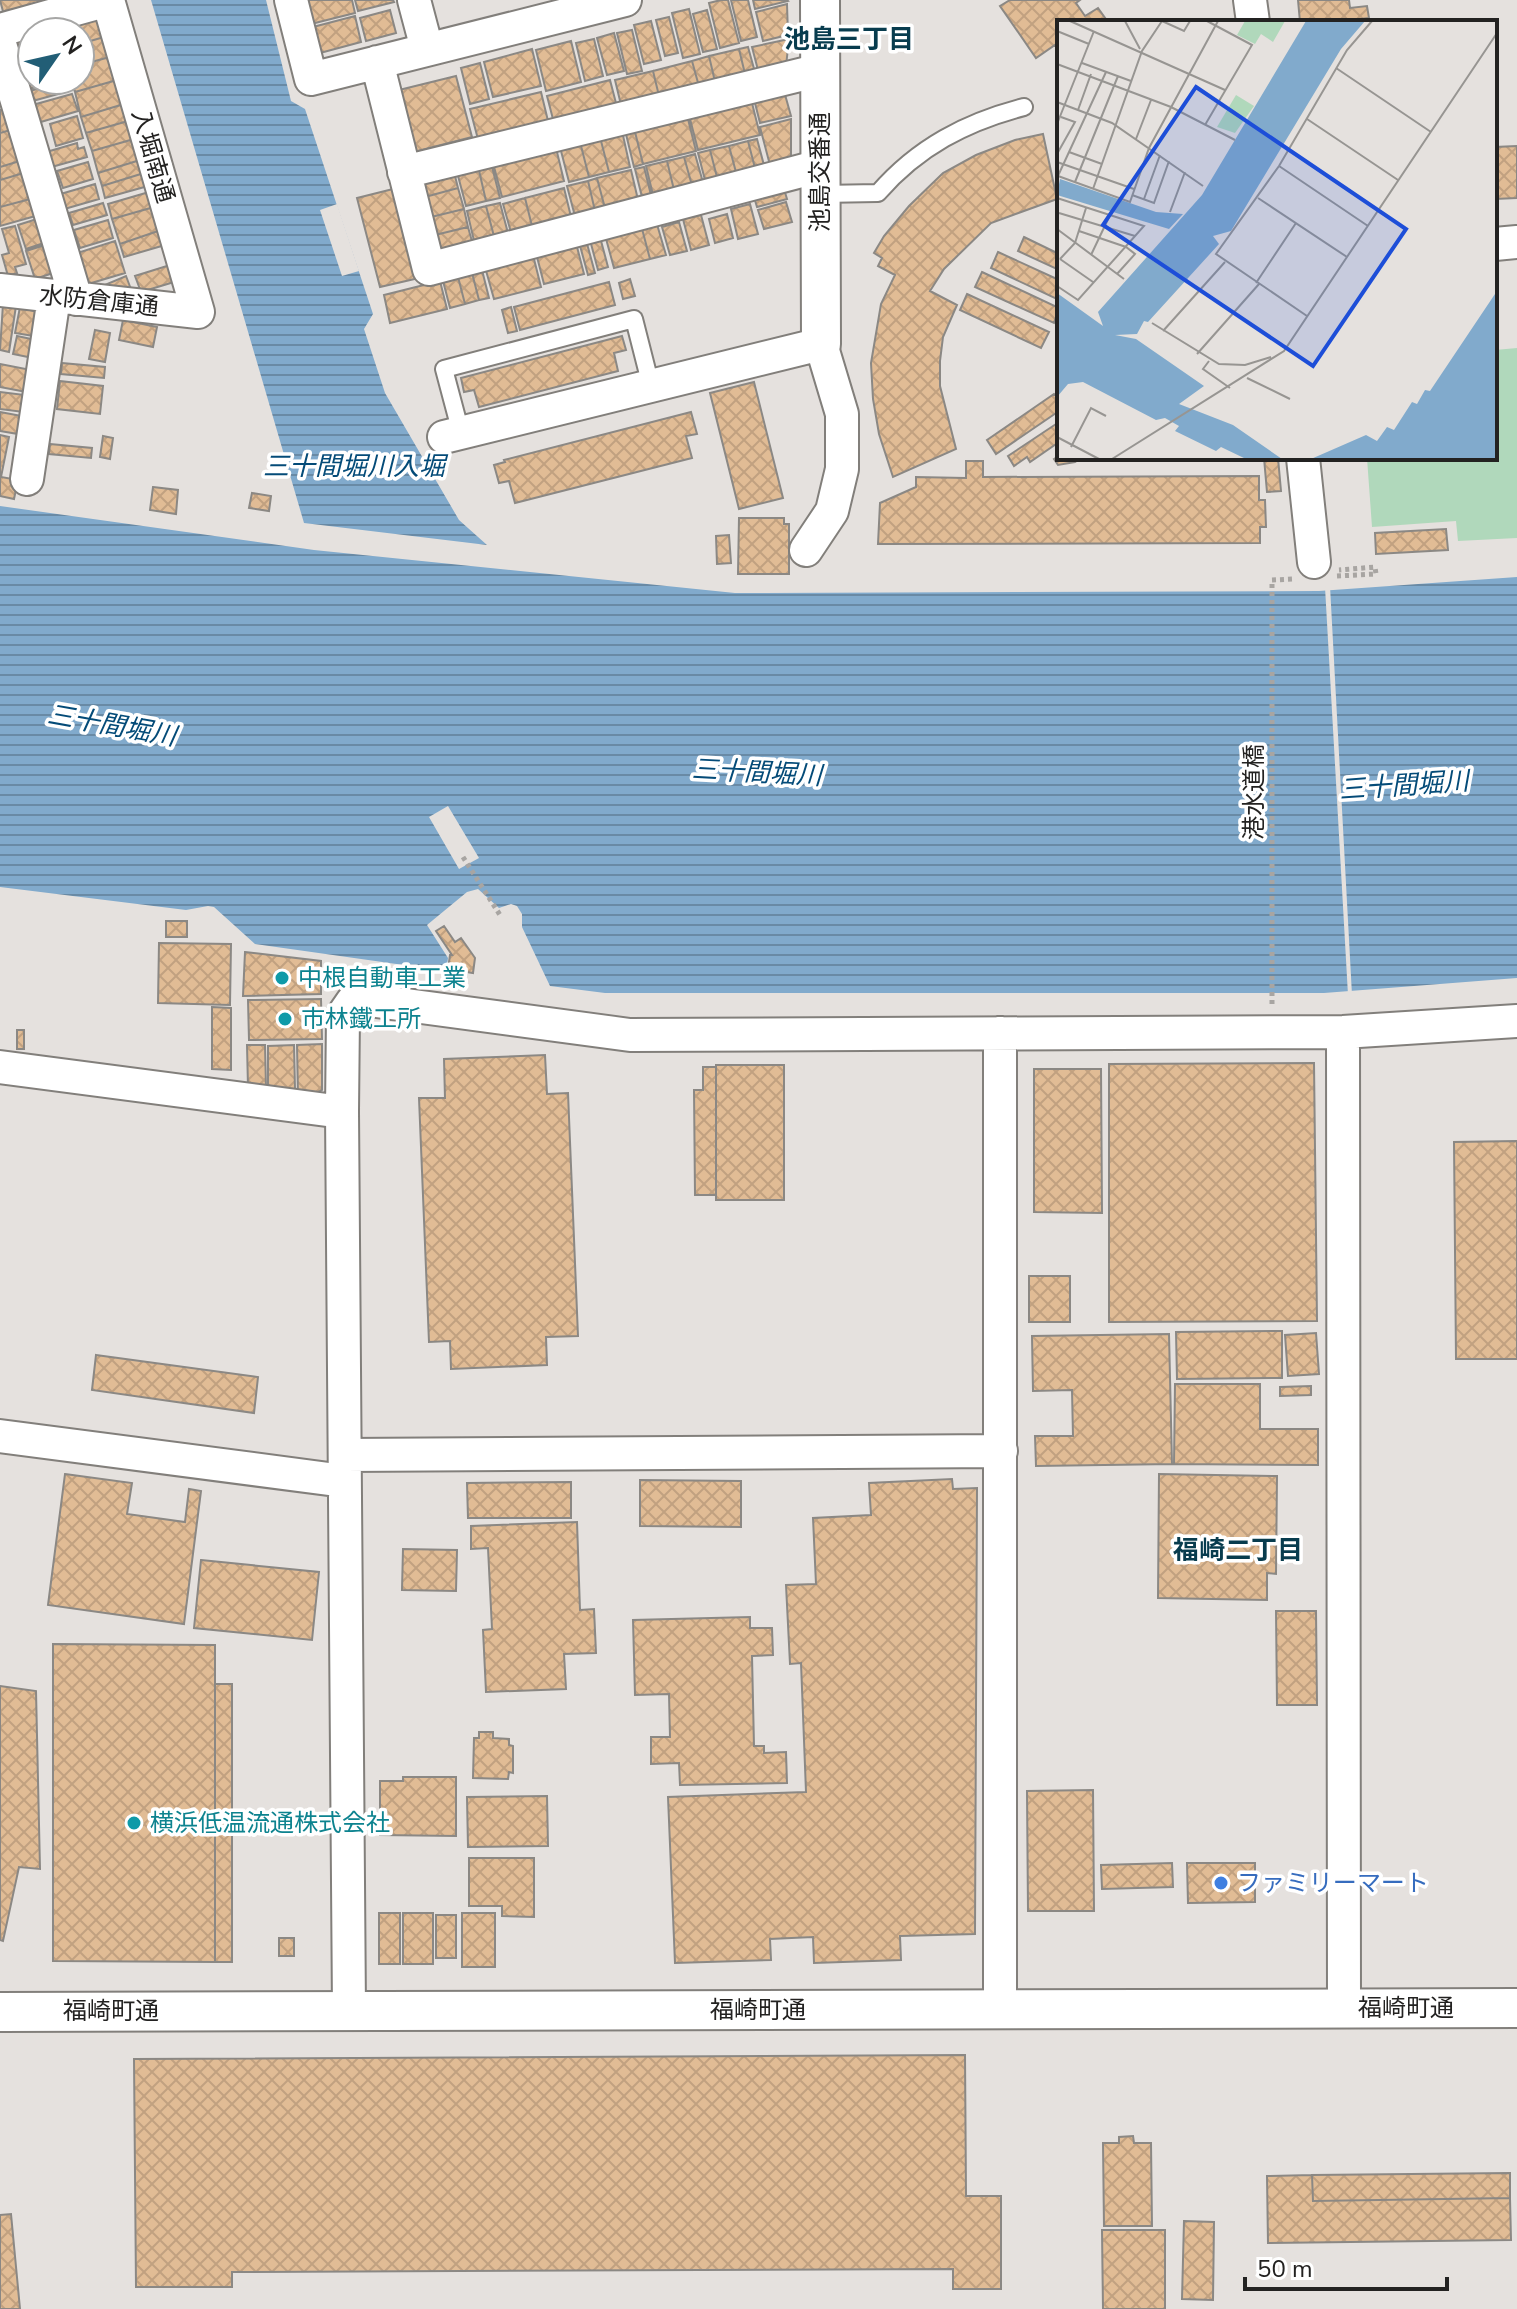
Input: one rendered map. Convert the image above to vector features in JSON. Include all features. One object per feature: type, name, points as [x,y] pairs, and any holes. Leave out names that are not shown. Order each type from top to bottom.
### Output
[{"type":"street","points":[[0,30],[108,0]]},
{"type":"street","name":"入堀南通","points":[[108,0],[198,312]]},
{"type":"street","points":[[291,0],[311,79],[625,0]]},
{"type":"street","points":[[414,0],[427,49]]},
{"type":"street","name":"池島交番通","points":[[820,0],[821,344]]},
{"type":"street","points":[[1250,0],[1253,20]]},
{"type":"street","points":[[0,44],[65,298],[27,479]]},
{"type":"street","points":[[377,62],[429,269],[820,180]]},
{"type":"street","points":[[404,172],[820,70]]},
{"type":"street","points":[[1497,244],[1517,242]]},
{"type":"street","name":"水防倉庫通","points":[[0,290],[198,312]]},
{"type":"street","points":[[452,435],[821,344],[842,414],[842,469],[832,511],[806,550]]},
{"type":"street","points":[[1303,460],[1327,569]]},
{"type":"street","points":[[349,2010],[342,1112],[343,1015],[352,1002],[369,1000],[630,1035],[1343,1032],[1517,1021]]},
{"type":"street","points":[[1343,1032],[1344,2008]]},
{"type":"street","points":[[1000,1033],[1000,2010]]},
{"type":"street","points":[[0,1067],[342,1112]]},
{"type":"street","points":[[0,1436],[344,1468],[1001,1451]]},
{"type":"street","name":"福崎町通","points":[[0,2012],[1517,2008]]},
{"type":"lane","points":[[820,180],[878,193],[917,154],[953,132],[988,117],[1024,107]]},
{"type":"lane","points":[[452,435],[444,369],[634,319],[651,386]]},
{"type":"path","points":[[1375,567],[1376,574],[1327,569],[1375,567]]},
{"type":"path","name":"港水道橋","points":[[1272,580],[1272,1005]]},
{"type":"path","points":[[463,857],[500,915]]},
{"type":"green space","points":[[1517,348],[1517,538],[1458,541],[1456,521],[1372,527],[1367,460],[1497,460],[1497,350]]},
{"type":"water","name":"三十間堀川入堀","points":[[151,0],[266,0],[291,101],[305,109],[373,314],[364,329],[385,393],[459,520],[487,545],[304,523]]},
{"type":"water","name":"三十間堀川","points":[[0,506],[314,550],[735,593],[1319,591],[1517,577],[1517,978],[1324,993],[605,993],[550,986],[522,927],[522,914],[517,906],[511,904],[499,908],[478,889],[467,892],[427,925],[448,958],[446,971],[255,944],[214,907],[186,910],[0,887]]},
{"type":"pier","points":[[337,204],[359,271],[342,276],[320,210]]},
{"type":"pier","points":[[1330,586],[1352,995],[1348,995],[1325,587]]},
{"type":"pier","points":[[448,806],[479,858],[459,869],[429,817]]},
{"type":"building","points":[[0,0],[45,0],[47,7],[5,19]]},
{"type":"building","points":[[305,0],[352,0],[355,13],[311,24]]},
{"type":"building","points":[[355,0],[393,0],[394,2],[358,11]]},
{"type":"building","points":[[728,0],[739,43],[720,48],[709,3]]},
{"type":"building","points":[[731,0],[748,0],[757,37],[741,41]]},
{"type":"building","points":[[753,0],[787,0],[788,1],[755,9]]},
{"type":"building","points":[[1010,0],[1080,0],[1076,3],[1085,16],[1098,8],[1107,20],[1057,20],[1057,48],[1055,45],[1036,58],[1000,6]]},
{"type":"building","points":[[1298,0],[1349,0],[1350,8],[1367,6],[1369,18],[1351,20],[1300,20]]},
{"type":"building","points":[[787,4],[788,35],[763,41],[756,12]]},
{"type":"building","points":[[689,9],[700,54],[683,58],[672,13]]},
{"type":"building","points":[[390,10],[396,33],[366,41],[360,18]]},
{"type":"building","points":[[707,10],[717,49],[703,52],[693,14]]},
{"type":"building","points":[[98,15],[104,37],[96,39],[96,16]]},
{"type":"building","points":[[355,16],[361,42],[320,53],[313,27]]},
{"type":"building","points":[[669,17],[678,53],[665,56],[656,20]]},
{"type":"building","points":[[651,21],[661,60],[644,64],[634,25]]},
{"type":"building","points":[[632,30],[642,71],[627,74],[617,33]]},
{"type":"building","points":[[614,33],[624,71],[607,75],[597,38]]},
{"type":"building","points":[[104,37],[110,57],[96,61],[96,39]]},
{"type":"building","points":[[594,39],[603,76],[585,81],[576,43]]},
{"type":"building","points":[[789,39],[786,66],[759,74],[752,47]]},
{"type":"building","points":[[16,41],[16,58],[11,42]]},
{"type":"building","points":[[571,41],[581,82],[546,91],[536,50]]},
{"type":"building","points":[[748,47],[756,76],[746,78],[739,49]]},
{"type":"building","points":[[532,49],[541,86],[493,97],[484,62]]},
{"type":"building","points":[[739,49],[746,78],[716,86],[709,56]]},
{"type":"building","points":[[709,56],[716,86],[700,90],[692,61]]},
{"type":"building","points":[[110,57],[117,80],[96,86],[96,61]]},
{"type":"building","points":[[692,61],[700,90],[660,100],[653,71]]},
{"type":"building","points":[[480,63],[489,99],[470,104],[461,68]]},
{"type":"building","points":[[653,71],[660,100],[622,109],[615,80]]},
{"type":"building","points":[[456,76],[472,137],[414,152],[399,90]]},
{"type":"building","points":[[117,80],[124,104],[81,117],[76,96],[96,96],[96,86]]},
{"type":"building","points":[[610,80],[617,107],[554,123],[547,96]]},
{"type":"building","points":[[784,91],[791,116],[760,123],[754,99]]},
{"type":"building","points":[[541,92],[549,125],[479,143],[470,109]]},
{"type":"building","points":[[27,96],[51,96],[29,102]]},
{"type":"building","points":[[73,96],[78,111],[34,124],[29,106]]},
{"type":"building","points":[[751,99],[760,135],[698,150],[689,115]]},
{"type":"building","points":[[124,104],[128,121],[86,133],[81,117]]},
{"type":"building","points":[[8,108],[14,129],[0,133],[0,110]]},
{"type":"building","points":[[687,115],[696,151],[643,164],[634,128]]},
{"type":"building","points":[[77,116],[83,138],[56,146],[50,124]]},
{"type":"building","points":[[791,119],[791,158],[771,169],[760,127]]},
{"type":"building","points":[[128,121],[134,139],[92,151],[86,133]]},
{"type":"building","points":[[634,128],[643,164],[634,167],[625,130]]},
{"type":"building","points":[[14,129],[23,160],[0,167],[0,133]]},
{"type":"building","points":[[622,131],[630,167],[609,172],[600,137]]},
{"type":"building","points":[[1043,134],[1057,199],[991,223],[944,269],[930,291],[957,305],[943,337],[940,361],[940,386],[956,449],[893,477],[879,434],[871,363],[881,304],[895,275],[878,266],[882,258],[874,253],[909,206],[943,173],[976,155],[1015,140]]},
{"type":"building","points":[[600,137],[609,172],[589,177],[580,142]]},
{"type":"building","points":[[134,139],[140,160],[98,173],[92,151]]},
{"type":"building","points":[[757,139],[765,169],[756,172],[748,141]]},
{"type":"building","points":[[748,141],[756,172],[737,176],[729,146]]},
{"type":"building","points":[[580,142],[589,177],[569,182],[560,147]]},
{"type":"building","points":[[77,143],[78,149],[84,147],[87,157],[48,168],[43,153]]},
{"type":"building","points":[[729,146],[737,176],[718,181],[710,150]]},
{"type":"building","points":[[1517,146],[1517,198],[1497,199],[1497,147]]},
{"type":"building","points":[[556,148],[564,181],[502,197],[493,163]]},
{"type":"building","points":[[710,150],[718,181],[706,184],[698,153]]},
{"type":"building","points":[[695,154],[704,186],[693,189],[684,157]]},
{"type":"building","points":[[684,157],[693,189],[675,194],[667,161]]},
{"type":"building","points":[[23,160],[27,172],[0,180],[0,167]]},
{"type":"building","points":[[140,160],[144,173],[102,186],[98,173]]},
{"type":"building","points":[[667,161],[675,194],[654,199],[646,166]]},
{"type":"building","points":[[88,162],[93,179],[63,188],[57,171]]},
{"type":"building","points":[[491,163],[500,198],[486,201],[478,166]]},
{"type":"building","points":[[478,166],[486,201],[466,206],[457,172]]},
{"type":"building","points":[[644,167],[652,199],[643,201],[635,169]]},
{"type":"building","points":[[631,170],[639,204],[606,212],[597,178]]},
{"type":"building","points":[[27,172],[34,198],[0,207],[0,180]]},
{"type":"building","points":[[454,172],[458,188],[425,197],[423,187],[427,179]]},
{"type":"building","points":[[144,173],[148,186],[105,198],[102,186]]},
{"type":"building","points":[[597,178],[606,212],[596,215],[588,181]]},
{"type":"building","points":[[588,181],[596,215],[576,220],[567,186]]},
{"type":"building","points":[[95,184],[99,199],[61,210],[57,195]]},
{"type":"building","points":[[397,188],[419,278],[380,287],[357,198]]},
{"type":"building","points":[[458,188],[464,209],[431,217],[425,197]]},
{"type":"building","points":[[564,188],[572,221],[533,230],[525,198]]},
{"type":"building","points":[[784,189],[787,199],[757,207],[754,197]]},
{"type":"building","points":[[149,192],[154,207],[112,219],[108,204]]},
{"type":"building","points":[[34,198],[39,215],[0,226],[0,207]]},
{"type":"building","points":[[525,198],[533,230],[512,236],[503,204]]},
{"type":"building","points":[[786,202],[792,222],[764,229],[758,210]]},
{"type":"building","points":[[103,203],[107,215],[73,225],[69,213]]},
{"type":"building","points":[[500,203],[509,237],[495,240],[486,206]]},
{"type":"building","points":[[750,204],[758,234],[738,239],[731,209]]},
{"type":"building","points":[[486,206],[495,240],[475,245],[467,211]]},
{"type":"building","points":[[154,207],[161,230],[120,244],[112,219]]},
{"type":"building","points":[[464,209],[468,227],[435,235],[431,217]]},
{"type":"building","points":[[727,214],[733,238],[715,243],[709,219]]},
{"type":"building","points":[[701,215],[709,245],[691,250],[683,219]]},
{"type":"building","points":[[40,218],[47,242],[26,249],[18,225]]},
{"type":"building","points":[[108,220],[113,238],[80,248],[74,230]]},
{"type":"building","points":[[656,221],[666,255],[650,259],[641,225]]},
{"type":"building","points":[[679,222],[687,251],[670,255],[662,227]]},
{"type":"building","points":[[641,225],[650,259],[614,268],[605,235]]},
{"type":"building","points":[[15,226],[26,264],[15,267],[17,273],[8,276],[2,255],[9,253],[2,229]]},
{"type":"building","points":[[468,227],[473,245],[446,253],[439,248],[435,235]]},
{"type":"building","points":[[161,230],[165,245],[124,257],[120,244]]},
{"type":"building","points":[[600,237],[608,267],[598,270],[590,240]]},
{"type":"building","points":[[1024,237],[1057,253],[1057,269],[1018,251]]},
{"type":"building","points":[[586,240],[595,273],[588,275],[579,242]]},
{"type":"building","points":[[115,241],[125,273],[88,284],[74,254]]},
{"type":"building","points":[[576,243],[584,274],[544,284],[536,253]]},
{"type":"building","points":[[48,244],[56,272],[35,279],[26,251]]},
{"type":"building","points":[[998,252],[1057,279],[1057,299],[991,268]]},
{"type":"building","points":[[533,255],[541,287],[494,299],[485,267]]},
{"type":"building","points":[[170,265],[174,282],[141,292],[135,276]]},
{"type":"building","points":[[481,266],[489,298],[479,300],[471,269]]},
{"type":"building","points":[[471,269],[479,300],[465,304],[457,273]]},
{"type":"building","points":[[982,272],[1057,307],[1054,323],[975,287]]},
{"type":"building","points":[[457,273],[465,304],[450,308],[442,277]]},
{"type":"building","points":[[126,276],[132,292],[100,287]]},
{"type":"building","points":[[630,279],[635,296],[623,299],[619,283]]},
{"type":"building","points":[[440,281],[447,309],[390,323],[384,295]]},
{"type":"building","points":[[609,282],[615,305],[520,330],[514,307]]},
{"type":"building","points":[[967,294],[1049,332],[1041,348],[960,310]]},
{"type":"building","points":[[3,304],[16,306],[9,352],[0,350]]},
{"type":"building","points":[[20,307],[44,314],[40,337],[15,333]]},
{"type":"building","points":[[511,307],[517,331],[508,333],[502,310]]},
{"type":"building","points":[[123,320],[157,327],[153,347],[119,340]]},
{"type":"building","points":[[95,330],[110,333],[105,362],[89,359]]},
{"type":"building","points":[[17,336],[41,341],[38,359],[13,354]]},
{"type":"building","points":[[622,336],[626,350],[614,353],[618,371],[479,407],[474,390],[464,392],[461,378]]},
{"type":"building","points":[[62,363],[105,367],[104,378],[61,374]]},
{"type":"building","points":[[0,364],[36,371],[32,393],[0,387]]},
{"type":"building","points":[[60,381],[103,386],[100,414],[57,409]]},
{"type":"building","points":[[754,382],[783,498],[739,509],[710,393]]},
{"type":"building","points":[[0,392],[33,396],[31,413],[0,409]]},
{"type":"building","points":[[1054,394],[1057,396],[1057,412],[996,454],[987,440]]},
{"type":"building","points":[[0,412],[27,417],[24,435],[0,431]]},
{"type":"building","points":[[691,412],[697,434],[686,436],[692,458],[515,503],[509,481],[499,483],[494,465],[504,460]]},
{"type":"building","points":[[1057,423],[1057,443],[1030,462],[1027,457],[1014,466],[1008,456]]},
{"type":"building","points":[[0,435],[9,437],[1,477],[18,480],[14,499],[0,496]]},
{"type":"building","points":[[103,436],[113,438],[110,459],[100,457]]},
{"type":"building","points":[[50,444],[92,448],[91,458],[49,454]]},
{"type":"building","points":[[1057,457],[1057,460],[1078,460],[1058,465],[1054,459]]},
{"type":"building","points":[[1264,460],[1278,460],[1281,491],[1267,492]]},
{"type":"building","points":[[966,461],[983,461],[983,477],[1259,476],[1259,500],[1265,500],[1266,527],[1260,527],[1260,543],[878,544],[880,503],[916,487],[916,477],[966,478]]},
{"type":"building","points":[[153,487],[178,490],[176,514],[150,510]]},
{"type":"building","points":[[252,493],[271,496],[269,511],[249,508]]},
{"type":"building","points":[[739,518],[784,518],[784,524],[789,524],[789,574],[738,574]]},
{"type":"building","points":[[1446,529],[1448,550],[1376,554],[1375,533]]},
{"type":"building","points":[[729,535],[731,563],[717,564],[716,536]]},
{"type":"building","points":[[166,921],[187,921],[187,937],[166,937]]},
{"type":"building","points":[[444,926],[455,942],[461,938],[475,958],[473,973],[448,969],[452,955],[436,931]]},
{"type":"building","points":[[159,943],[231,944],[230,1005],[158,1003]]},
{"type":"building","name":"中根自動車工業","points":[[245,952],[321,961],[321,994],[243,996]]},
{"type":"building","name":"市林鐵工所","points":[[321,999],[322,1039],[249,1040],[248,1000]]},
{"type":"building","points":[[212,1007],[231,1008],[231,1070],[212,1069]]},
{"type":"building","points":[[17,1030],[24,1030],[24,1049],[17,1049]]},
{"type":"building","points":[[322,1044],[322,1090],[311,1096],[298,1096],[297,1045]]},
{"type":"building","points":[[247,1045],[265,1045],[266,1087],[248,1087]]},
{"type":"building","points":[[294,1045],[295,1089],[268,1090],[268,1046]]},
{"type":"building","points":[[545,1055],[547,1094],[568,1093],[578,1336],[546,1337],[547,1365],[451,1369],[450,1341],[429,1342],[419,1098],[445,1098],[444,1059]]},
{"type":"building","points":[[1314,1063],[1317,1321],[1109,1322],[1109,1064]]},
{"type":"building","points":[[716,1065],[784,1065],[784,1200],[716,1200]]},
{"type":"building","points":[[703,1067],[716,1067],[716,1195],[695,1195],[694,1090],[703,1090]]},
{"type":"building","points":[[1034,1069],[1101,1069],[1102,1213],[1034,1212]]},
{"type":"building","points":[[1517,1141],[1517,1359],[1456,1359],[1454,1142]]},
{"type":"building","points":[[1029,1276],[1070,1276],[1070,1322],[1029,1322]]},
{"type":"building","points":[[1282,1331],[1282,1378],[1177,1379],[1176,1332]]},
{"type":"building","points":[[1316,1333],[1319,1374],[1288,1376],[1285,1335]]},
{"type":"building","points":[[1169,1334],[1172,1464],[1036,1466],[1035,1436],[1073,1436],[1072,1390],[1033,1391],[1032,1336]]},
{"type":"building","points":[[96,1355],[258,1377],[254,1413],[92,1390]]},
{"type":"building","points":[[1175,1384],[1260,1384],[1260,1429],[1318,1429],[1318,1465],[1174,1464]]},
{"type":"building","points":[[1311,1386],[1311,1395],[1280,1396],[1280,1387]]},
{"type":"building","points":[[65,1474],[132,1483],[127,1514],[185,1522],[189,1489],[201,1491],[184,1624],[48,1605]]},
{"type":"building","points":[[1159,1474],[1277,1476],[1276,1574],[1267,1573],[1267,1600],[1158,1598]]},
{"type":"building","points":[[952,1479],[953,1489],[977,1488],[975,1934],[900,1936],[901,1960],[814,1963],[813,1937],[770,1939],[771,1960],[675,1963],[668,1797],[806,1792],[801,1663],[790,1664],[786,1585],[816,1584],[813,1518],[871,1515],[869,1483]]},
{"type":"building","points":[[640,1480],[741,1481],[741,1527],[640,1526]]},
{"type":"building","points":[[571,1482],[571,1518],[468,1518],[467,1483]]},
{"type":"building","points":[[577,1522],[580,1610],[594,1609],[596,1653],[564,1654],[566,1689],[486,1692],[483,1630],[492,1629],[488,1548],[471,1549],[471,1526]]},
{"type":"building","points":[[403,1549],[457,1550],[456,1591],[402,1590]]},
{"type":"building","points":[[201,1560],[319,1572],[312,1640],[194,1628]]},
{"type":"building","points":[[1276,1611],[1316,1611],[1317,1705],[1277,1705]]},
{"type":"building","points":[[750,1617],[750,1628],[772,1628],[773,1655],[752,1656],[754,1746],[764,1746],[764,1753],[786,1752],[787,1783],[680,1785],[679,1763],[651,1764],[651,1737],[670,1737],[669,1694],[635,1695],[633,1620]]},
{"type":"building","name":"横浜低温流通株式会社","points":[[53,1644],[215,1645],[215,1962],[53,1961]]},
{"type":"building","points":[[215,1684],[232,1684],[232,1962],[215,1962]]},
{"type":"building","points":[[0,1686],[36,1691],[40,1869],[19,1867],[3,1941],[0,1940]]},
{"type":"building","points":[[479,1732],[493,1732],[493,1738],[509,1739],[509,1745],[513,1746],[513,1773],[509,1772],[508,1779],[473,1778],[474,1738],[479,1738]]},
{"type":"building","points":[[403,1777],[456,1777],[456,1836],[380,1835],[380,1781],[403,1781]]},
{"type":"building","points":[[1093,1790],[1094,1911],[1028,1911],[1027,1791]]},
{"type":"building","points":[[547,1796],[548,1846],[468,1847],[467,1797]]},
{"type":"building","points":[[469,1858],[534,1858],[534,1917],[502,1916],[502,1906],[469,1906]]},
{"type":"building","points":[[1172,1863],[1173,1887],[1102,1889],[1101,1865]]},
{"type":"building","name":"ファミリーマート","points":[[1187,1863],[1255,1863],[1255,1902],[1188,1903]]},
{"type":"building","points":[[379,1913],[400,1913],[400,1964],[379,1964]]},
{"type":"building","points":[[403,1913],[433,1913],[433,1964],[403,1964]]},
{"type":"building","points":[[462,1913],[495,1913],[495,1967],[462,1967]]},
{"type":"building","points":[[436,1915],[456,1915],[456,1958],[436,1958]]},
{"type":"building","points":[[279,1938],[294,1938],[294,1956],[279,1956]]},
{"type":"building","points":[[965,2055],[966,2196],[1001,2196],[1001,2289],[953,2289],[953,2269],[232,2272],[232,2287],[136,2287],[134,2059]]},
{"type":"building","points":[[1133,2136],[1134,2143],[1151,2143],[1152,2226],[1104,2226],[1103,2143],[1119,2143],[1119,2137]]},
{"type":"building","points":[[1510,2173],[1510,2198],[1313,2201],[1312,2175]]},
{"type":"building","points":[[1312,2175],[1313,2201],[1510,2198],[1511,2240],[1268,2243],[1267,2176]]},
{"type":"building","points":[[11,2214],[20,2309],[0,2309],[0,2215]]},
{"type":"building","points":[[1184,2221],[1214,2222],[1213,2300],[1182,2299]]},
{"type":"building","points":[[1102,2230],[1165,2230],[1165,2309],[1103,2309]]},
{"type":"place","name":"中根自動車工業","points":[[282,978]]},
{"type":"place","name":"市林鐵工所","points":[[285,1019]]},
{"type":"place","name":"横浜低温流通株式会社","points":[[134,1823]]},
{"type":"place","name":"ファミリーマート","points":[[1221,1883]]},
{"type":"district","name":"池島三丁目","points":[[849,39]]},
{"type":"district","name":"福崎二丁目","points":[[1238,1550]]}]
